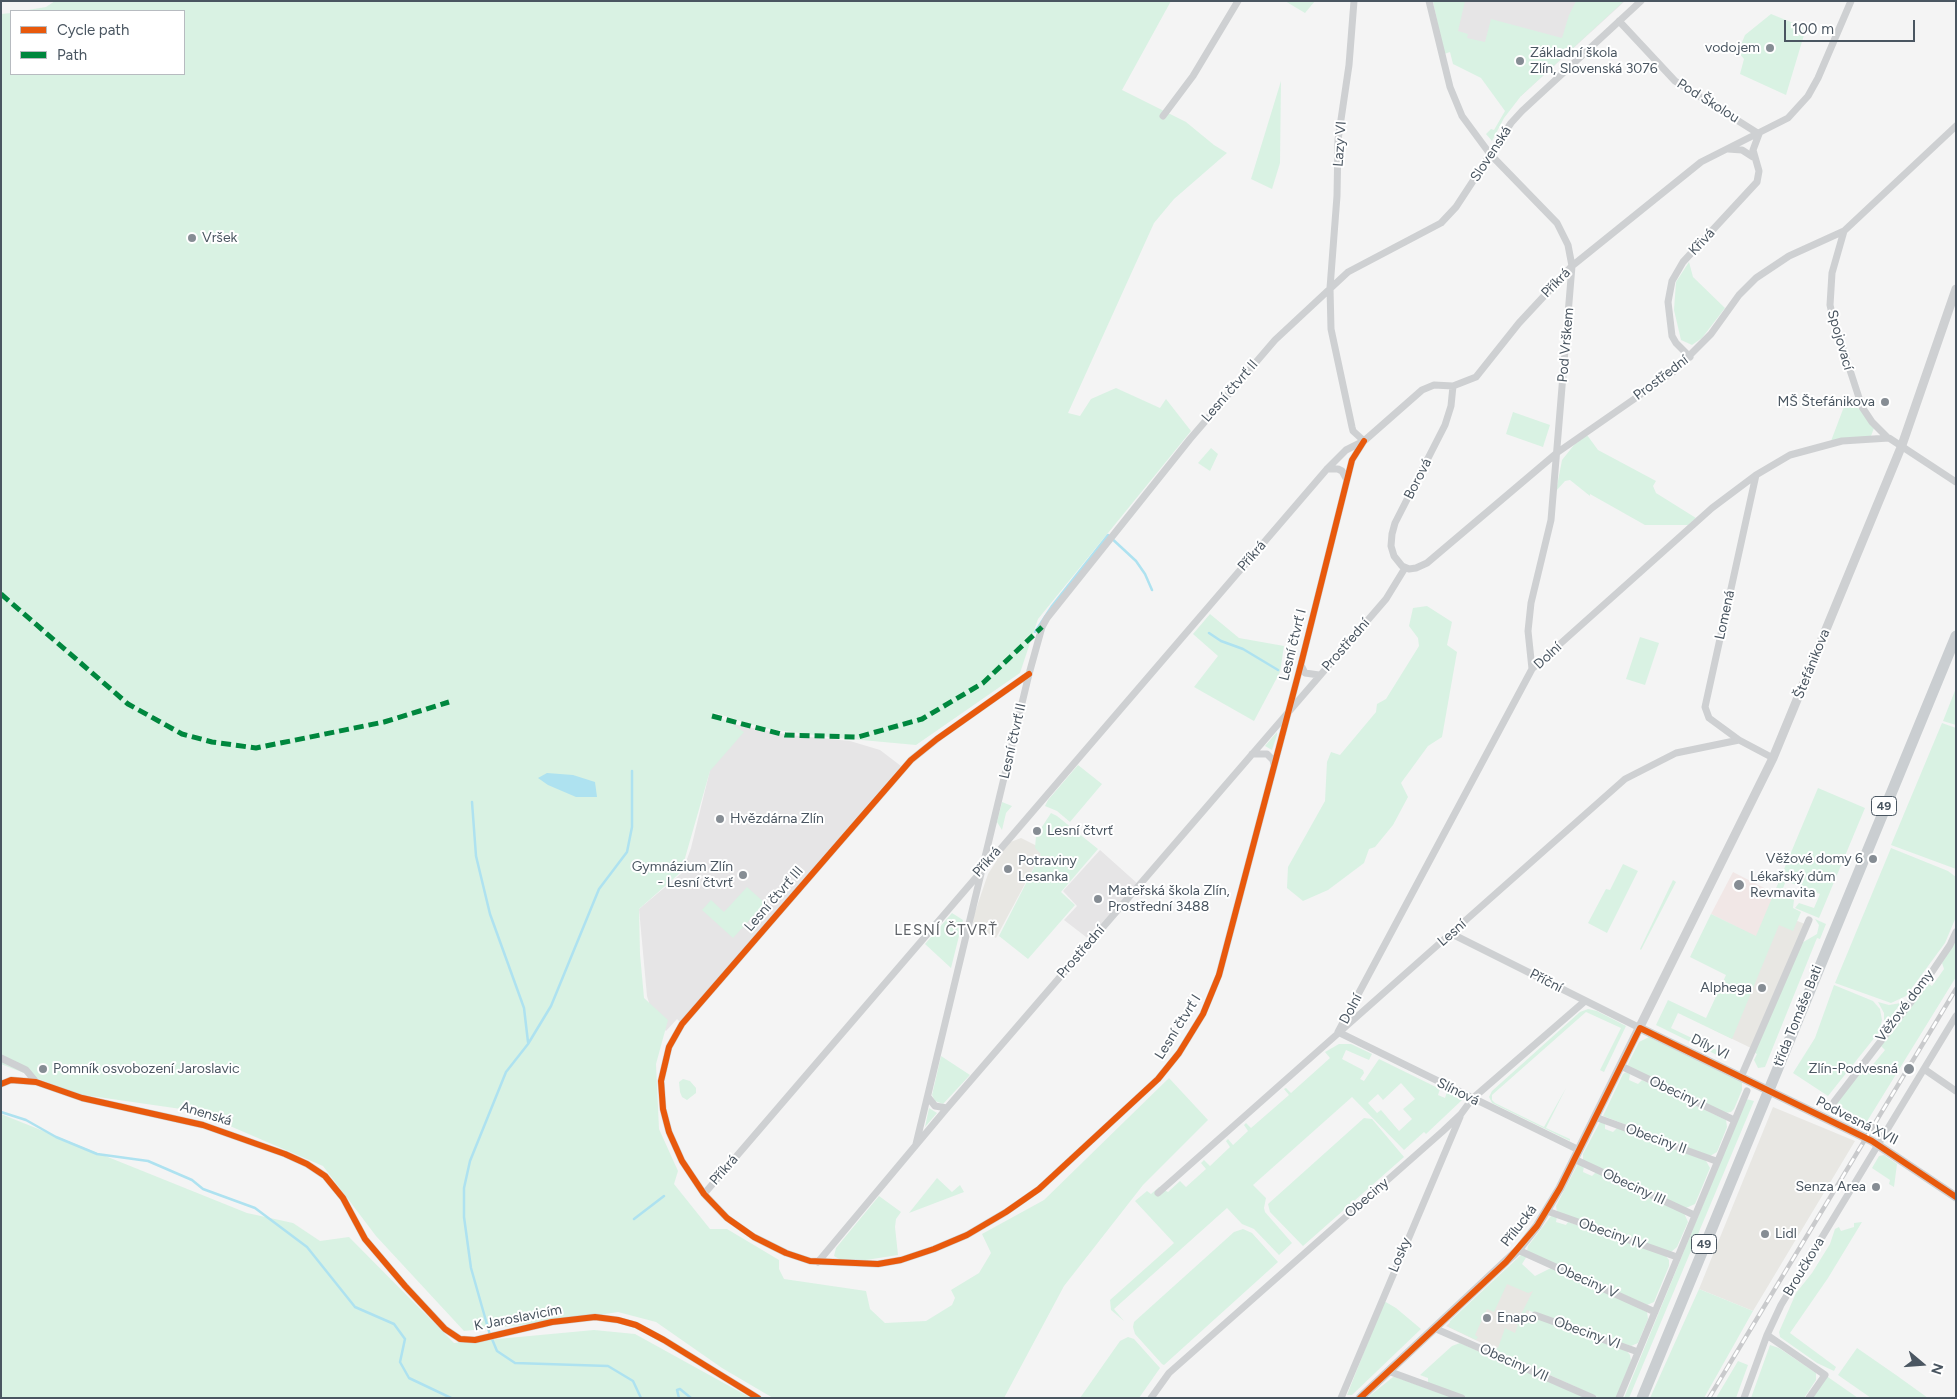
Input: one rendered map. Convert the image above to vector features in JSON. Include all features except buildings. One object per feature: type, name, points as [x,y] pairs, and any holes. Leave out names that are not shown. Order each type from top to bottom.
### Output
[{"type":"main road","name":"třída Tomáše Bati","points":[[1642,1398],[1767,1090],[1956,636]]},
{"type":"street","points":[[1163,116],[1193,76],[1238,1]]},
{"type":"street","name":"Lazy VI","points":[[1330,288],[1337,196],[1338,140],[1349,65],[1354,1]]},
{"type":"street","name":"Pod Vrškem","points":[[1429,1],[1450,87],[1462,116],[1490,154],[1557,224],[1568,245],[1572,266],[1551,520],[1531,603],[1528,631],[1532,669]]},
{"type":"street","name":"Slovenská","points":[[1330,288],[1348,272],[1441,224],[1456,207],[1490,154],[1522,110],[1641,1]]},
{"type":"street","name":"Příkrá","points":[[704,1194],[1327,469],[1346,450],[1364,441],[1422,390],[1434,385],[1453,386],[1479,375],[1525,317],[1572,266],[1701,162],[1760,134],[1788,118],[1808,96],[1818,78],[1851,1]]},
{"type":"street","name":"Pod Školou","points":[[1620,21],[1675,81],[1760,134]]},
{"type":"street","name":"Prostřední","points":[[818,1262],[916,1144],[1386,598],[1406,568],[1416,568],[1432,559],[1558,452],[1673,372],[1711,334],[1739,295],[1756,278],[1789,256],[1844,231],[1956,126]]},
{"type":"street","name":"Křivá","points":[[1690,357],[1676,343],[1672,336],[1668,302],[1672,281],[1683,262],[1757,182],[1759,171],[1753,157],[1754,143],[1760,134]]},
{"type":"street","points":[[1727,149],[1742,150],[1753,157]]},
{"type":"street","name":"Spojovací","points":[[1844,231],[1832,273],[1830,305],[1862,407],[1872,422],[1888,438]]},
{"type":"street","points":[[1330,288],[1332,329],[1352,427],[1356,435],[1364,441]]},
{"type":"street","name":"Lesní čtvrť II","points":[[916,1144],[1029,674],[1042,627],[1047,618],[1205,421],[1275,340],[1330,288]]},
{"type":"street","name":"Štefánikova","points":[[1640,1028],[1773,758],[1902,445],[1956,289]]},
{"type":"street","name":"Borová","points":[[1406,568],[1394,556],[1391,546],[1395,522],[1445,425],[1451,406],[1453,386]]},
{"type":"street","points":[[1888,438],[1902,445],[1956,482]]},
{"type":"street","name":"Dolní","points":[[1338,1032],[1532,669],[1712,508],[1756,475],[1790,455],[1806,449],[1842,441],[1888,438]]},
{"type":"street","name":"Lesní čtvrť I","points":[[704,1194],[727,1218],[754,1237],[786,1253],[818,1262],[869,1265],[901,1260],[934,1249],[983,1226],[1039,1189],[1165,1072],[1196,1027],[1219,975],[1289,711],[1352,460],[1364,441]]},
{"type":"street","points":[[1327,469],[1338,469],[1347,480]]},
{"type":"street","name":"Lomená","points":[[1739,740],[1709,718],[1705,707],[1756,475]]},
{"type":"street","points":[[1301,664],[1305,673],[1319,675]]},
{"type":"street","name":"Lesní čtvrť III","points":[[704,1194],[679,1155],[664,1116],[661,1088],[662,1072],[669,1047],[676,1032],[911,760],[937,739],[1029,674]]},
{"type":"street","points":[[1739,740],[1773,758]]},
{"type":"street","name":"Lesní","points":[[1158,1193],[1625,779],[1676,753],[1739,740]]},
{"type":"street","points":[[1252,754],[1267,754],[1273,760],[1274,768]]},
{"type":"street","name":"třída Tomáše Bati","points":[[1741,1076],[1809,920]]},
{"type":"street","name":"Věžové domy","points":[[1834,1102],[1916,994],[1950,945],[1956,932]]},
{"type":"street","name":"Příční","points":[[1452,934],[1640,1028]]},
{"type":"street","name":"Obeciny","points":[[1151,1398],[1169,1372],[1461,1114],[1472,1099],[1586,1001]]},
{"type":"street","name":"Broučkova","points":[[1744,1398],[1767,1335],[1792,1286],[1956,1016]]},
{"type":"street","name":"Díly VI","points":[[1640,1028],[1767,1090]]},
{"type":"street","name":"Přílucká","points":[[1360,1398],[1518,1250],[1547,1211],[1640,1028]]},
{"type":"street","name":"Slínová","points":[[1338,1032],[1579,1150]]},
{"type":"street","points":[[1,1058],[26,1070],[36,1082]]},
{"type":"street","name":"Obeciny I","points":[[1621,1066],[1734,1120]]},
{"type":"street","points":[[1924,1069],[1956,1091]]},
{"type":"street","name":"Anenská","points":[[1,1084],[11,1080],[36,1082],[82,1098],[203,1125],[300,1160],[325,1176],[343,1198],[365,1239]]},
{"type":"street","name":"Podvesná XVII","points":[[1767,1090],[1879,1145],[1956,1197]]},
{"type":"street","points":[[1619,1398],[1746,1091]]},
{"type":"street","points":[[928,1097],[935,1106],[947,1108]]},
{"type":"street","name":"Losky","points":[[1341,1398],[1461,1114]]},
{"type":"street","name":"Obeciny II","points":[[1595,1117],[1716,1161]]},
{"type":"street","name":"Obeciny III","points":[[1574,1159],[1694,1215]]},
{"type":"street","name":"Obeciny IV","points":[[1547,1211],[1677,1257]]},
{"type":"street","name":"K Jaroslavicím","points":[[365,1239],[432,1315],[446,1329],[460,1338],[482,1339],[552,1322],[595,1317],[618,1320],[636,1325],[664,1340],[758,1398]]},
{"type":"street","name":"Obeciny V","points":[[1518,1250],[1656,1312]]},
{"type":"street","name":"Obeciny VI","points":[[1535,1315],[1638,1352]]},
{"type":"street","name":"Obeciny VII","points":[[1434,1328],[1593,1398]]},
{"type":"street","points":[[1767,1335],[1825,1375],[1809,1398]]},
{"type":"street","points":[[1388,1371],[1462,1398]]},
{"type":"shaded area","name":"Základní škola Zlín, Slovenská 3076","points":[[1433,1],[1625,1],[1521,96],[1439,26]]},
{"type":"shaded area","name":"Gymnázium Zlín - Lesní čtvrť","points":[[701,718],[790,735],[850,741],[880,750],[901,766],[680,1022],[677,1019],[666,1031],[654,1020],[647,996],[639,909],[682,873],[691,848],[710,770]]},
{"type":"shaded area","points":[[1021,838],[1037,846],[1041,854],[996,938],[973,924],[974,915],[988,874],[1008,843]]},
{"type":"shaded area","name":"Mateřská škola Zlín, Prostřední 3488","points":[[1100,850],[1138,884],[1090,940],[1064,920],[1077,906],[1063,891]]},
{"type":"shaded area","points":[[1733,872],[1776,894],[1756,937],[1711,914]]},
{"type":"shaded area","points":[[1767,909],[1805,924],[1753,1049],[1712,1029]]},
{"type":"shaded area","points":[[1773,1107],[1855,1141],[1753,1311],[1699,1289]]},
{"type":"shaded area","points":[[1501,1274],[1538,1289],[1511,1357],[1446,1326]]},
{"type":"green space","points":[[55,1],[1171,1],[1122,90],[1186,122],[1227,153],[1174,199],[1154,223],[1068,413],[1080,416],[1091,399],[1116,388],[1160,408],[1166,399],[1191,431],[1038,619],[1020,673],[916,745],[829,737],[763,728],[712,712],[744,732],[710,771],[681,872],[639,909],[640,954],[644,998],[668,1020],[656,1064],[659,1129],[678,1171],[674,1184],[710,1229],[727,1229],[779,1260],[779,1269],[784,1279],[866,1291],[870,1309],[885,1323],[926,1321],[952,1305],[955,1298],[951,1290],[979,1273],[991,1253],[982,1234],[1044,1200],[1169,1078],[1208,1120],[1143,1185],[1064,1286],[1004,1398],[773,1398],[722,1368],[656,1322],[618,1312],[568,1320],[464,1331],[376,1236],[323,1166],[195,1111],[77,1094],[1,1064],[1,14],[10,13],[10,75],[185,75],[185,10],[28,10],[46,7]]},
{"type":"green space","points":[[1285,1],[1315,1],[1305,13]]},
{"type":"green space","name":"Základní škola Zlín, Slovenská 3076","points":[[1433,1],[1465,1],[1458,31],[1468,34],[1467,38],[1485,42],[1491,19],[1562,38],[1569,15],[1576,1],[1624,1],[1521,96],[1504,118],[1492,141],[1486,134],[1491,129],[1494,130],[1505,111],[1481,78],[1453,64],[1450,52],[1444,54]]},
{"type":"green space","points":[[1771,14],[1803,27],[1804,35],[1786,95],[1740,74],[1744,59],[1738,52],[1745,35]]},
{"type":"green space","points":[[1281,81],[1280,163],[1272,189],[1251,179]]},
{"type":"green space","points":[[1689,262],[1693,277],[1725,308],[1702,338],[1692,345],[1681,340],[1674,310],[1676,282]]},
{"type":"green space","points":[[1845,404],[1860,409],[1874,428],[1871,436],[1831,441]]},
{"type":"green space","points":[[1513,412],[1550,425],[1543,447],[1506,434]]},
{"type":"green space","points":[[1587,435],[1598,450],[1656,481],[1653,486],[1656,493],[1696,518],[1688,525],[1645,525],[1590,494],[1590,496],[1570,480],[1565,481],[1556,491],[1562,460],[1574,445]]},
{"type":"green space","points":[[1211,448],[1218,454],[1210,471],[1198,463]]},
{"type":"green space","points":[[1427,606],[1452,622],[1447,645],[1457,652],[1442,737],[1428,746],[1401,783],[1408,797],[1393,825],[1375,847],[1369,849],[1364,863],[1328,890],[1303,901],[1287,888],[1288,867],[1325,801],[1327,762],[1331,752],[1340,755],[1376,712],[1377,704],[1386,699],[1419,646],[1418,638],[1409,626],[1413,608]]},
{"type":"green space","points":[[1210,614],[1239,638],[1284,646],[1280,672],[1254,721],[1194,687],[1218,656],[1193,634]]},
{"type":"green space","points":[[1640,637],[1659,643],[1645,685],[1626,679]]},
{"type":"green space","points":[[1956,688],[1956,725],[1943,721]]},
{"type":"green space","points":[[1942,723],[1956,728],[1956,869],[1891,845]]},
{"type":"green space","points":[[1277,732],[1277,735],[1272,750],[1265,746]]},
{"type":"green space","points":[[1078,765],[1102,784],[1070,822],[1057,811],[1045,806]]},
{"type":"green space","points":[[1818,788],[1865,808],[1819,918],[1795,908],[1799,903],[1814,908],[1820,894],[1786,881],[1780,895],[1794,900],[1793,908],[1801,912],[1793,931],[1779,925],[1732,1039],[1678,1013],[1671,1028],[1725,1054],[1723,1058],[1656,1025],[1668,1000],[1706,1018],[1726,975],[1690,957],[1711,914],[1756,936]]},
{"type":"green space","points":[[1002,802],[1012,806],[1006,813],[1002,830],[997,822]]},
{"type":"green space","points":[[1051,813],[1098,849],[1061,892],[1075,905],[1028,959],[999,936],[1041,854],[1035,848],[1036,836]]},
{"type":"green space","points":[[1891,848],[1948,871],[1956,877],[1956,917],[1945,943],[1906,996],[1891,1003],[1835,983]]},
{"type":"green space","points":[[1623,864],[1638,871],[1607,933],[1588,923],[1606,889],[1610,890]]},
{"type":"green space","points":[[1673,880],[1676,882],[1641,950],[1640,949]]},
{"type":"green space","points":[[747,887],[765,903],[733,938],[702,910],[711,900],[724,912]]},
{"type":"green space","points":[[952,913],[963,920],[951,968],[925,944]]},
{"type":"green space","points":[[1815,919],[1826,924],[1820,939],[1817,938],[1765,1067],[1758,1068],[1754,1060],[1757,1054],[1753,1052],[1800,944],[1817,934],[1819,925]]},
{"type":"green space","points":[[1956,940],[1956,977],[1866,1123],[1836,1103],[1865,1064],[1870,1068],[1885,1050],[1880,1045],[1927,983],[1932,986],[1944,969],[1942,963]]},
{"type":"green space","points":[[1834,985],[1873,1001],[1880,1009],[1882,1020],[1879,1032],[1828,1096],[1793,1073],[1815,1038]]},
{"type":"green space","points":[[1878,1002],[1889,1005],[1901,1003],[1884,1026],[1884,1013]]},
{"type":"green space","points":[[1588,1009],[1597,1011],[1626,1026],[1604,1072],[1600,1070],[1621,1028],[1586,1012],[1492,1095],[1492,1100],[1495,1103],[1544,1127],[1566,1088],[1546,1128],[1570,1139],[1570,1141],[1492,1103],[1489,1097],[1492,1091],[1580,1012]]},
{"type":"green space","points":[[1649,1037],[1742,1082],[1742,1090],[1734,1109],[1731,1112],[1725,1113],[1627,1066],[1639,1042]]},
{"type":"green space","points":[[1339,1044],[1351,1044],[1372,1054],[1369,1060],[1346,1050],[1342,1059],[1363,1070],[1364,1073],[1360,1079],[1364,1081],[1379,1059],[1440,1089],[1438,1095],[1445,1098],[1447,1092],[1462,1100],[1426,1134],[1424,1132],[1404,1150],[1352,1097],[1253,1185],[1266,1198],[1265,1212],[1292,1243],[1279,1255],[1254,1229],[1242,1224],[1227,1208],[1114,1309],[1124,1321],[1111,1310],[1110,1300],[1174,1243],[1135,1201],[1147,1191],[1151,1194],[1159,1187],[1168,1192],[1180,1181],[1186,1187],[1206,1169],[1201,1163],[1204,1160],[1210,1166],[1230,1147],[1226,1141],[1228,1139],[1233,1145],[1248,1131],[1244,1125],[1246,1123],[1251,1128],[1289,1095],[1284,1089],[1286,1088],[1291,1093],[1330,1058],[1325,1052]],"holes":[[[1401,1083],[1415,1099],[1403,1109],[1412,1119],[1399,1131],[1381,1110],[1377,1113],[1368,1103],[1378,1094],[1383,1100]]]},
{"type":"green space","points":[[941,1056],[970,1075],[943,1104],[935,1101],[932,1095]]},
{"type":"green space","points":[[1626,1072],[1630,1074],[1629,1080],[1638,1084],[1642,1080],[1726,1120],[1727,1127],[1717,1152],[1710,1156],[1603,1116],[1623,1074]]},
{"type":"green space","points":[[683,1079],[690,1081],[696,1088],[696,1093],[687,1100],[682,1097],[680,1092],[679,1082]]},
{"type":"green space","points":[[1746,1099],[1754,1101],[1629,1398],[1624,1398]]},
{"type":"green space","points":[[929,1108],[937,1113],[925,1127]]},
{"type":"green space","points":[[1,1114],[247,1213],[293,1223],[320,1241],[349,1237],[454,1343],[594,1330],[635,1334],[751,1398],[1,1398]]},
{"type":"green space","points":[[1364,1118],[1372,1119],[1404,1157],[1303,1246],[1270,1212],[1268,1204]]},
{"type":"green space","points":[[1600,1122],[1605,1123],[1605,1129],[1613,1132],[1617,1128],[1705,1159],[1710,1168],[1695,1204],[1686,1208],[1583,1160],[1583,1154]]},
{"type":"green space","points":[[1884,1155],[1897,1164],[1894,1187],[1889,1184],[1890,1180],[1872,1168],[1879,1156]]},
{"type":"green space","points":[[1578,1164],[1584,1166],[1583,1172],[1592,1176],[1596,1172],[1684,1213],[1688,1222],[1677,1247],[1671,1252],[1557,1212],[1556,1206]]},
{"type":"green space","points":[[937,1178],[952,1192],[960,1185],[964,1192],[909,1213]]},
{"type":"green space","points":[[879,1196],[901,1212],[896,1219],[895,1227],[898,1255],[866,1260],[839,1259],[834,1256],[836,1248]]},
{"type":"green space","points":[[1551,1216],[1557,1217],[1556,1222],[1566,1225],[1568,1222],[1665,1255],[1669,1260],[1669,1266],[1654,1302],[1647,1305],[1527,1251],[1528,1246]]},
{"type":"green space","points":[[1862,1222],[1828,1278],[1790,1333],[1836,1367],[1834,1371],[1817,1363],[1780,1337],[1779,1332],[1796,1293],[1812,1273],[1830,1244],[1835,1229],[1839,1227],[1841,1231],[1854,1227],[1854,1223]]},
{"type":"green space","points":[[1243,1229],[1252,1233],[1278,1262],[1164,1365],[1162,1364],[1135,1334],[1134,1322],[1234,1232]]},
{"type":"green space","points":[[1522,1254],[1527,1256],[1522,1264],[1535,1276],[1553,1267],[1647,1312],[1648,1319],[1638,1343],[1631,1346],[1527,1310],[1525,1313],[1626,1350],[1630,1355],[1631,1361],[1616,1398],[1600,1398],[1493,1349],[1494,1347],[1498,1348],[1505,1328],[1515,1333],[1518,1325],[1516,1324],[1533,1291],[1528,1293],[1507,1284],[1494,1312],[1487,1309],[1475,1335],[1478,1337],[1476,1340],[1449,1327],[1450,1321]]},
{"type":"green space","points":[[1699,1289],[1753,1311],[1704,1398],[1650,1398]]},
{"type":"green space","points":[[1384,1301],[1396,1308],[1421,1329],[1352,1395],[1347,1395]]},
{"type":"green space","points":[[1128,1337],[1134,1339],[1160,1368],[1139,1398],[1080,1398],[1120,1341]]},
{"type":"green space","points":[[1460,1343],[1512,1366],[1515,1365],[1587,1398],[1469,1398],[1428,1383],[1428,1378],[1420,1375],[1452,1346]]},
{"type":"green space","points":[[1770,1345],[1779,1348],[1816,1373],[1816,1380],[1804,1398],[1751,1398]]},
{"type":"green space","points":[[1857,1348],[1928,1398],[1871,1398],[1838,1375]]},
{"type":"green space","points":[[1738,1361],[1748,1365],[1736,1398],[1716,1398]]},
{"type":"green space","points":[[1825,1375],[1858,1398],[1809,1398]]},
{"type":"green space","points":[[1395,1377],[1454,1398],[1367,1398]]},
{"type":"water","points":[[547,773],[573,775],[595,782],[597,797],[576,797],[548,785],[538,778]]},
{"type":"waterway","points":[[1035,632],[1052,606],[1108,535],[1136,561],[1145,574],[1152,590]]},
{"type":"waterway","points":[[1209,633],[1221,641],[1243,649],[1278,670]]},
{"type":"waterway","points":[[490,1335],[471,1268],[464,1217],[464,1188],[470,1161],[506,1072],[528,1044],[551,1006],[599,889],[627,852],[632,827],[632,771]]},
{"type":"waterway","points":[[472,802],[476,856],[490,914],[524,1008],[528,1042]]},
{"type":"waterway","points":[[1,1112],[26,1120],[56,1137],[97,1154],[148,1161],[192,1180],[203,1189],[255,1208],[307,1247],[355,1307],[394,1324],[405,1339],[400,1362],[409,1378],[451,1398]]},
{"type":"waterway","points":[[634,1219],[664,1196]]},
{"type":"waterway","points":[[492,1339],[497,1351],[515,1363],[608,1366],[633,1381],[641,1398]]},
{"type":"waterway","points":[[679,1398],[677,1390],[680,1389],[691,1398]]},
{"type":"railway","points":[[1709,1398],[1956,989]]},
{"type":"marked path","points":[[1,594],[128,704],[182,734],[212,742],[256,748],[384,722],[449,702]]},
{"type":"marked path","points":[[712,716],[785,735],[858,737],[922,719],[983,683],[1042,627]]},
{"type":"cycle path","points":[[1029,674],[937,739],[911,760],[682,1024],[669,1047],[661,1081],[663,1109],[669,1132],[682,1161],[704,1194],[727,1218],[754,1237],[786,1253],[810,1261],[878,1264],[901,1260],[967,1235],[1006,1212],[1039,1189],[1158,1079],[1179,1053],[1203,1014],[1219,975],[1301,664],[1352,460],[1364,441]]},
{"type":"cycle path","points":[[1360,1398],[1506,1262],[1537,1226],[1560,1188],[1640,1028],[1872,1141],[1956,1197]]},
{"type":"cycle path","points":[[1,1084],[11,1080],[36,1082],[82,1098],[203,1125],[285,1154],[307,1164],[325,1176],[343,1198],[365,1239],[405,1286],[445,1329],[460,1339],[475,1340],[552,1322],[595,1317],[618,1320],[636,1325],[664,1340],[758,1398]]},
{"type":"place","name":"vodojem","points":[[1770,48]]},
{"type":"place","name":"Základní škola Zlín, Slovenská 3076","points":[[1520,61]]},
{"type":"place","name":"Vršek","points":[[192,238]]},
{"type":"place","name":"MŠ Štefánikova","points":[[1885,402]]},
{"type":"place","name":"Hvězdárna Zlín","points":[[720,819]]},
{"type":"place","name":"Lesní čtvrť","points":[[1037,831]]},
{"type":"place","name":"Věžové domy 6","points":[[1873,859]]},
{"type":"place","name":"Potraviny Lesanka","points":[[1008,869]]},
{"type":"place","name":"Gymnázium Zlín - Lesní čtvrť","points":[[743,875]]},
{"type":"place","name":"Lékařský dům Revmavita","points":[[1739,885]]},
{"type":"place","name":"Mateřská škola Zlín, Prostřední 3488","points":[[1098,899]]},
{"type":"place","name":"Alphega","points":[[1762,988]]},
{"type":"place","name":"Pomník osvobození Jaroslavic","points":[[43,1069]]},
{"type":"place","name":"Zlín-Podvesná","points":[[1909,1069]]},
{"type":"place","name":"Senza Area","points":[[1876,1187]]},
{"type":"place","name":"Lidl","points":[[1765,1234]]},
{"type":"place","name":"Enapo","points":[[1487,1318]]},
{"type":"district","name":"LESNÍ ČTVRŤ","points":[[946,931]]}]
